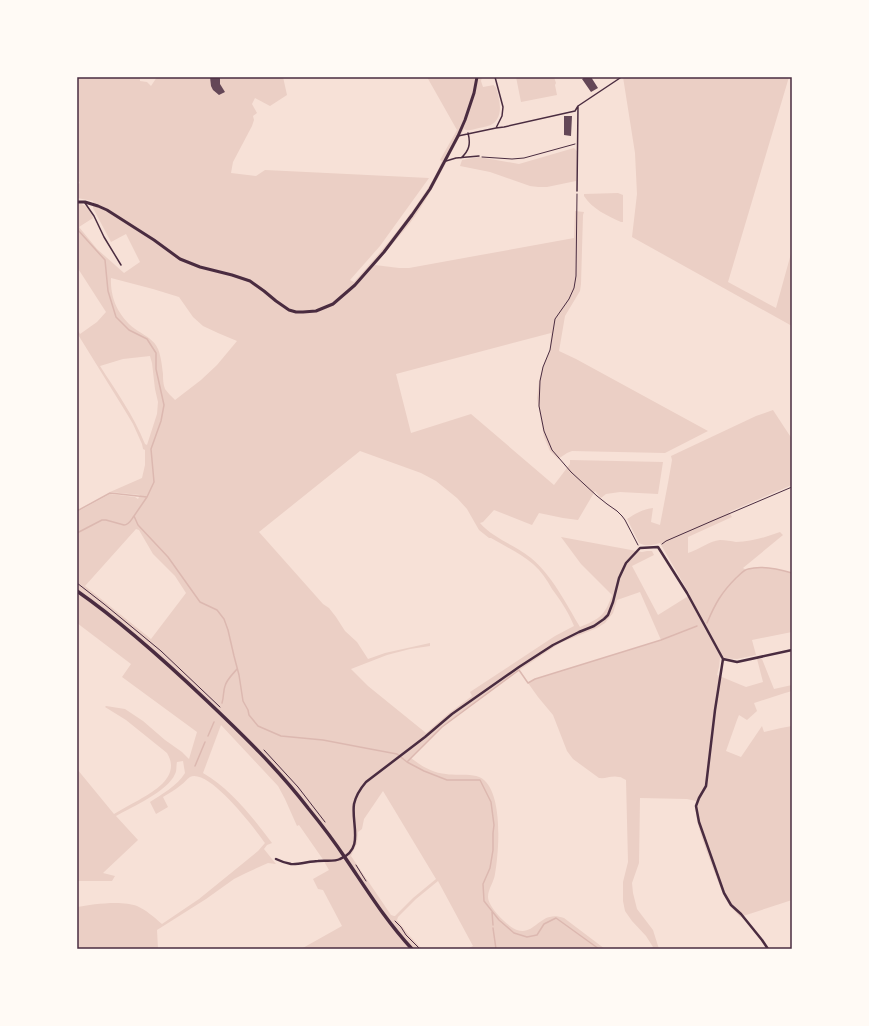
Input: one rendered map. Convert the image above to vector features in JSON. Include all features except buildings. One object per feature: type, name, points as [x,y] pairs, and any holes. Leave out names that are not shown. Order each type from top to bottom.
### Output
[{"type":"main road","points":[[77,591],[135,636],[187,682],[288,783],[346,856],[384,916],[412,949]]},
{"type":"street","points":[[77,202],[85,202],[107,210],[154,240],[180,260],[250,281],[289,310],[308,313],[316,311],[332,304],[355,285],[384,252],[412,215],[430,188],[466,120],[477,77]]},
{"type":"street","points":[[276,859],[291,864],[311,861],[339,860],[346,856],[353,849],[355,844],[354,805],[356,796],[366,782],[425,738],[452,714],[519,667],[553,645],[594,626],[604,619],[608,615],[619,578],[626,563],[640,548],[658,547],[687,594],[723,659],[706,786],[696,806],[699,822],[724,893],[731,905],[741,914],[768,949]]},
{"type":"street","points":[[723,659],[737,662],[792,650]]},
{"type":"lane","points":[[495,77],[503,107],[502,116],[496,128]]},
{"type":"lane","points":[[458,136],[574,111],[578,106],[620,78]]},
{"type":"lane","points":[[577,191],[578,106]]},
{"type":"lane","points":[[460,158],[466,153],[469,145],[470,140],[468,133]]},
{"type":"lane","points":[[444,161],[480,156]]},
{"type":"lane","points":[[85,202],[121,265]]},
{"type":"path","points":[[480,156],[512,159],[524,158],[578,143]]},
{"type":"path","points":[[577,191],[576,276],[574,288],[569,299],[555,320],[550,350],[543,367],[540,381],[539,406],[544,431],[552,450],[571,472],[597,496],[617,510],[626,520],[640,548]]},
{"type":"path","points":[[658,547],[666,541],[792,487]]},
{"type":"path","points":[[346,856],[366,880]]},
{"type":"path","points":[[393,920],[420,949]]},
{"type":"shaded area","points":[[77,77],[140,77],[140,81],[147,82],[151,86],[157,77],[283,77],[287,95],[270,106],[255,98],[252,104],[257,113],[253,116],[254,120],[252,126],[233,162],[231,173],[256,176],[265,170],[429,178],[380,246],[350,280],[354,282],[420,201],[434,178],[442,161],[440,160],[457,130],[427,77],[482,77],[481,81],[483,87],[494,85],[496,87],[500,106],[497,119],[491,125],[469,130],[464,129],[418,212],[375,265],[409,268],[574,238],[575,211],[584,212],[580,291],[565,316],[559,351],[708,431],[665,453],[572,451],[558,459],[550,451],[544,437],[537,398],[543,366],[550,350],[551,333],[396,374],[411,433],[471,414],[554,485],[570,464],[570,460],[663,462],[658,494],[620,492],[606,494],[601,498],[595,491],[578,520],[539,513],[532,525],[494,510],[483,522],[480,523],[498,538],[525,553],[545,572],[558,590],[580,627],[597,619],[604,612],[612,595],[581,564],[561,537],[642,552],[652,551],[654,555],[632,566],[658,615],[690,595],[660,543],[647,545],[639,543],[627,519],[642,511],[653,508],[651,522],[660,525],[672,460],[671,456],[756,416],[773,410],[792,439],[792,485],[729,512],[732,517],[688,537],[688,553],[720,540],[736,542],[747,541],[780,532],[783,535],[743,568],[746,570],[763,567],[792,573],[792,632],[752,640],[756,655],[737,659],[720,658],[717,675],[746,687],[763,682],[757,659],[762,659],[774,689],[792,685],[792,691],[754,703],[757,711],[747,720],[739,715],[726,751],[741,757],[762,726],[764,732],[792,726],[792,900],[740,917],[728,903],[712,866],[698,825],[696,816],[696,801],[687,799],[640,798],[639,863],[632,883],[633,893],[637,909],[653,930],[659,949],[649,949],[653,947],[646,936],[625,911],[623,901],[623,882],[628,862],[626,780],[621,777],[599,778],[573,759],[567,751],[553,715],[528,683],[535,679],[661,640],[640,592],[617,600],[613,613],[605,623],[597,628],[560,643],[521,669],[442,727],[411,758],[432,771],[450,775],[476,776],[484,780],[490,788],[497,811],[498,852],[495,874],[488,897],[491,906],[504,921],[513,928],[523,931],[549,917],[556,916],[564,918],[605,949],[467,949],[473,946],[438,881],[416,899],[398,917],[397,920],[422,949],[301,949],[342,926],[323,890],[318,889],[313,879],[329,870],[299,825],[297,826],[278,786],[221,725],[203,773],[223,787],[257,824],[272,843],[267,845],[264,849],[276,864],[268,863],[234,879],[206,899],[157,930],[158,949],[77,949],[77,907],[107,903],[131,904],[144,910],[162,924],[199,899],[258,851],[265,843],[231,801],[208,782],[198,777],[190,777],[179,787],[163,797],[168,807],[156,814],[150,802],[174,786],[185,773],[183,761],[177,762],[176,773],[165,786],[149,798],[116,816],[138,840],[103,873],[115,876],[112,881],[77,881],[77,769],[114,814],[159,787],[169,776],[171,769],[167,753],[126,720],[105,707],[125,709],[143,721],[189,759],[197,732],[122,677],[131,664],[77,623],[77,512],[110,494],[135,497],[138,499],[140,495],[110,492],[142,478],[145,465],[145,450],[143,449],[133,424],[77,333],[77,329],[80,334],[97,322],[106,312],[77,267],[77,203],[85,206],[92,215],[93,218],[79,227],[97,249],[124,273],[140,262],[126,234],[111,242],[93,208],[93,201],[77,198],[77,184],[80,183],[77,178]],"holes":[[[111,278],[179,297],[193,317],[203,326],[237,341],[217,365],[201,380],[175,400],[164,387],[161,358],[156,346],[150,338],[138,331],[121,315],[114,301]],[[150,356],[152,363],[158,402],[157,414],[147,445],[145,444],[136,424],[100,366],[123,359]],[[360,451],[421,473],[436,481],[457,498],[467,509],[479,530],[489,538],[513,550],[539,570],[570,616],[574,626],[555,636],[470,692],[472,696],[426,733],[368,686],[351,669],[387,655],[430,646],[430,643],[385,653],[368,659],[357,642],[345,631],[329,608],[323,604],[259,532]],[[136,529],[139,530],[153,554],[175,576],[186,593],[151,639],[85,586]],[[383,791],[436,879],[413,898],[395,916],[391,915],[351,856],[357,843],[358,832],[362,829],[364,819]]]},
{"type":"shaded area","points":[[516,77],[554,77],[557,95],[521,102]]},
{"type":"shaded area","points":[[623,77],[789,77],[728,282],[776,308],[792,250],[792,326],[632,237],[637,194],[635,153]]},
{"type":"shaded area","points":[[574,148],[577,151],[576,181],[547,187],[530,186],[490,172],[460,166],[462,160],[479,157],[519,164]]},
{"type":"shaded area","points":[[618,193],[623,195],[623,222],[601,212],[591,205],[584,196],[584,194]]},
{"type":"waterway","points":[[77,229],[105,260],[108,291],[116,317],[129,330],[147,339],[156,353],[156,369],[164,405],[161,421],[151,449],[154,482],[147,497],[134,516],[138,525],[168,557],[200,602],[217,610],[224,619],[239,675],[243,701],[249,715],[258,726],[281,736],[323,740],[397,754],[407,762],[424,771],[447,780],[480,780],[491,802],[494,825],[493,850],[490,868],[483,884],[484,901],[499,920],[514,933],[527,937],[537,935],[544,924],[556,918],[599,949]]},
{"type":"waterway","points":[[77,511],[110,493],[147,497]]},
{"type":"waterway","points":[[77,533],[102,520],[126,525],[134,516]]},
{"type":"waterway","points":[[707,623],[722,594],[745,570],[765,567],[792,573]]},
{"type":"waterway","points":[[407,762],[442,727],[519,670],[528,683],[535,679],[661,640],[697,626]]},
{"type":"waterway","points":[[222,703],[226,683],[237,669]]},
{"type":"waterway","points":[[208,736],[214,722]]},
{"type":"waterway","points":[[195,766],[205,742]]},
{"type":"waterway","points":[[492,912],[493,925]]},
{"type":"waterway","points":[[493,928],[496,949]]}]
